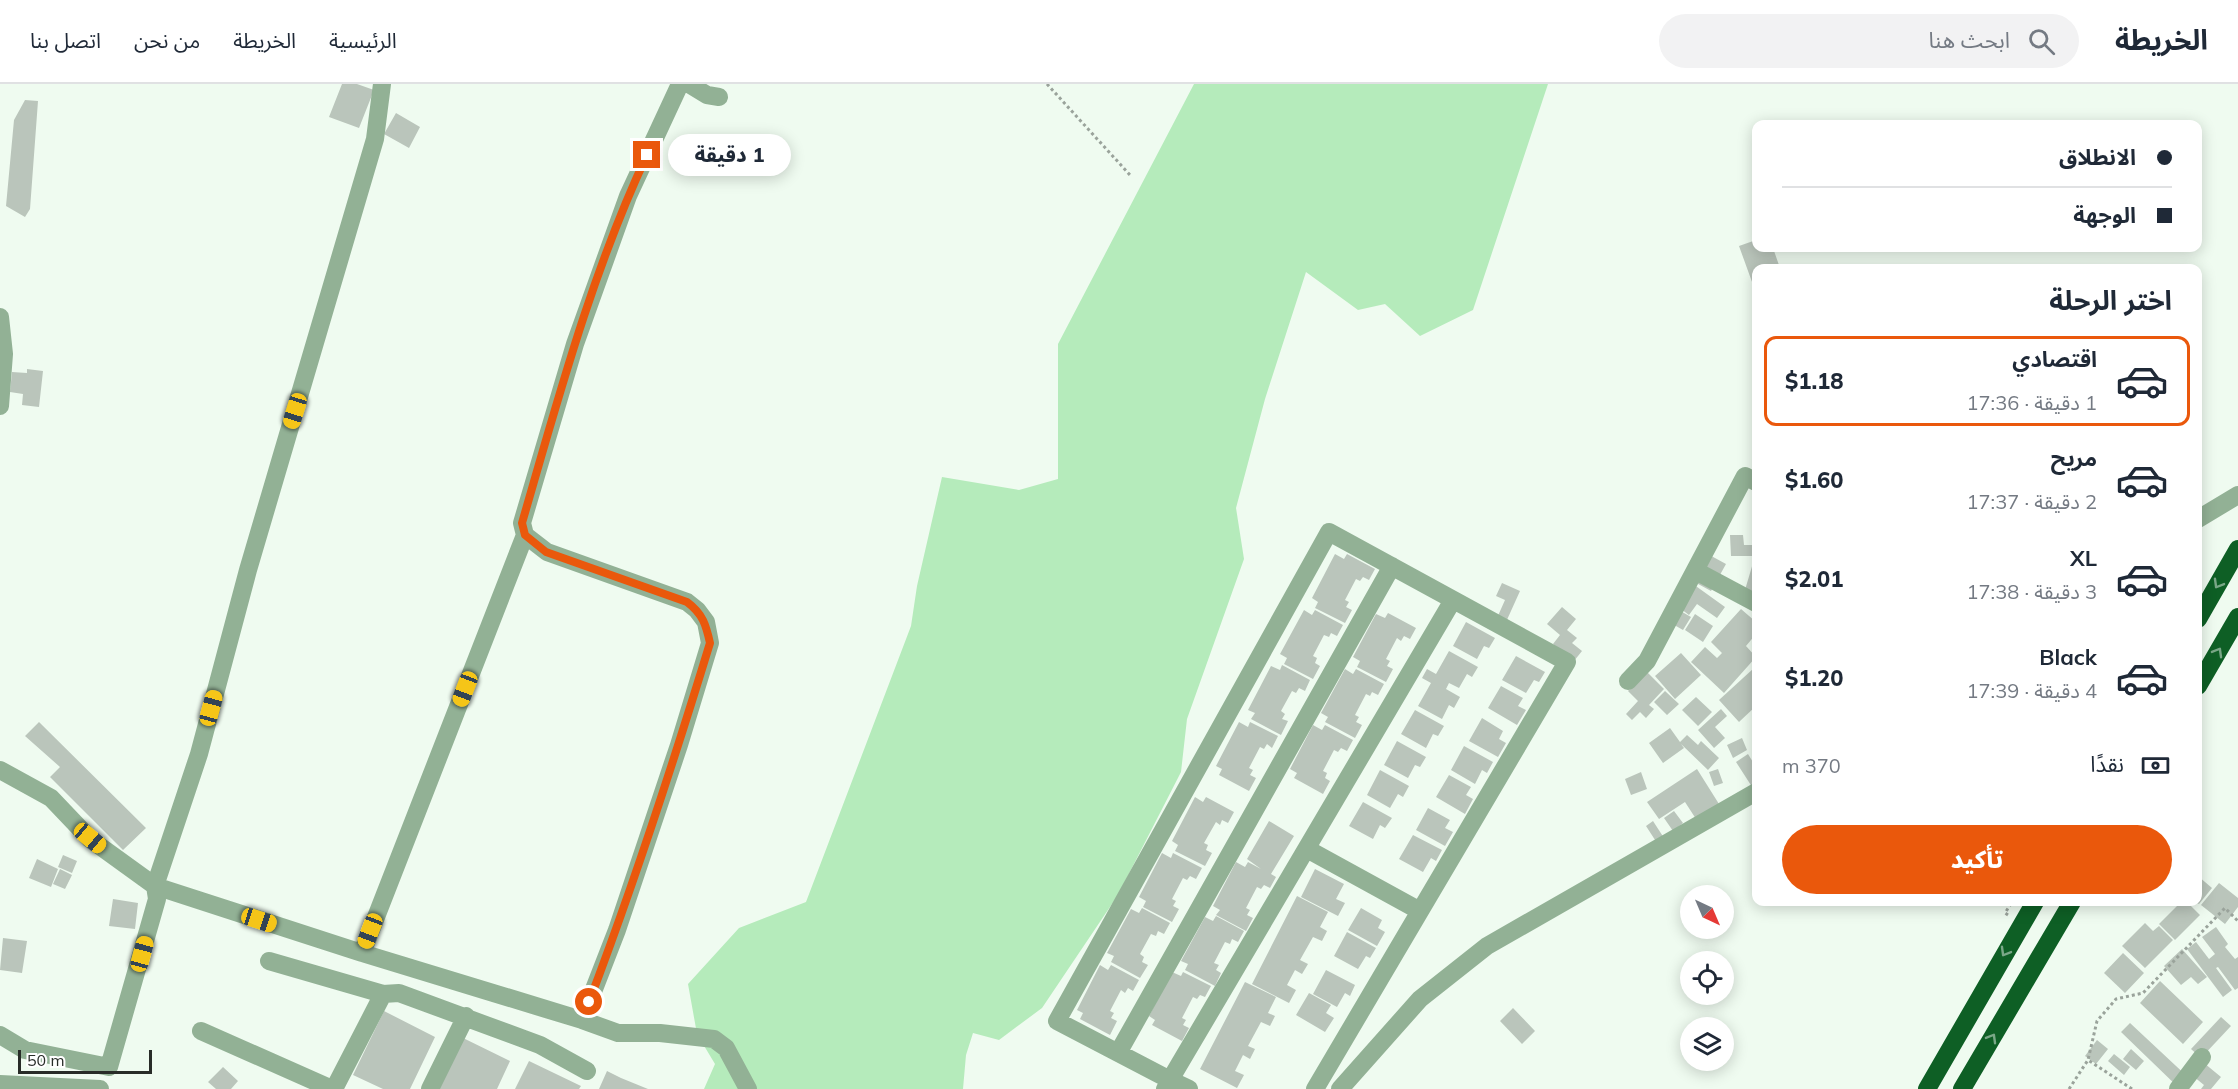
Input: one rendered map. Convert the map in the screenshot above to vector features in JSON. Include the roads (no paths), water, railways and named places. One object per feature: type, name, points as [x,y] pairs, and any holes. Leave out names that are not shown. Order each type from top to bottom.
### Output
[{"type":"highway","points":[[2202,612],[2238,549]]},
{"type":"highway","points":[[2202,679],[2238,617]]},
{"type":"highway","points":[[1927,1089],[2033,906]]},
{"type":"highway","points":[[1962,1089],[2070,906]]},
{"type":"street","points":[[0,1035],[26,1050],[109,1067],[157,898],[156,886],[199,753],[248,570],[375,140],[382,84]]},
{"type":"street","points":[[362,953],[525,535],[522,523],[575,344],[628,196],[680,84]]},
{"type":"street","points":[[689,84],[707,95],[719,97]]},
{"type":"street","points":[[0,317],[4,354],[0,406]]},
{"type":"street","points":[[1628,681],[1647,661],[1745,476],[1752,480]]},
{"type":"street","points":[[2202,517],[2238,495]]},
{"type":"street","points":[[1190,1089],[1167,1084],[1118,1053],[1057,1021],[1329,532],[1568,662],[1315,1089]]},
{"type":"street","points":[[525,535],[546,552],[687,602],[698,610],[706,622],[710,643],[632,887],[582,1020]]},
{"type":"street","points":[[1118,1053],[1392,566]]},
{"type":"street","points":[[1696,571],[1752,601]]},
{"type":"street","points":[[1167,1084],[1308,849],[1453,600]]},
{"type":"street","points":[[0,770],[51,798],[90,838],[156,886],[618,1033],[660,1033],[714,1039],[726,1048],[748,1089]]},
{"type":"street","points":[[1340,1089],[1420,999],[1487,946],[1752,794]]},
{"type":"street","points":[[1308,849],[1420,911]]},
{"type":"street","points":[[269,961],[383,994],[399,993],[466,1016],[540,1045],[587,1071]]},
{"type":"street","points":[[201,1031],[333,1089],[383,994]]},
{"type":"street","points":[[430,1089],[466,1016]]},
{"type":"street","points":[[2178,1089],[2202,1057]]},
{"type":"street","points":[[3,1086],[100,1089]]}]
